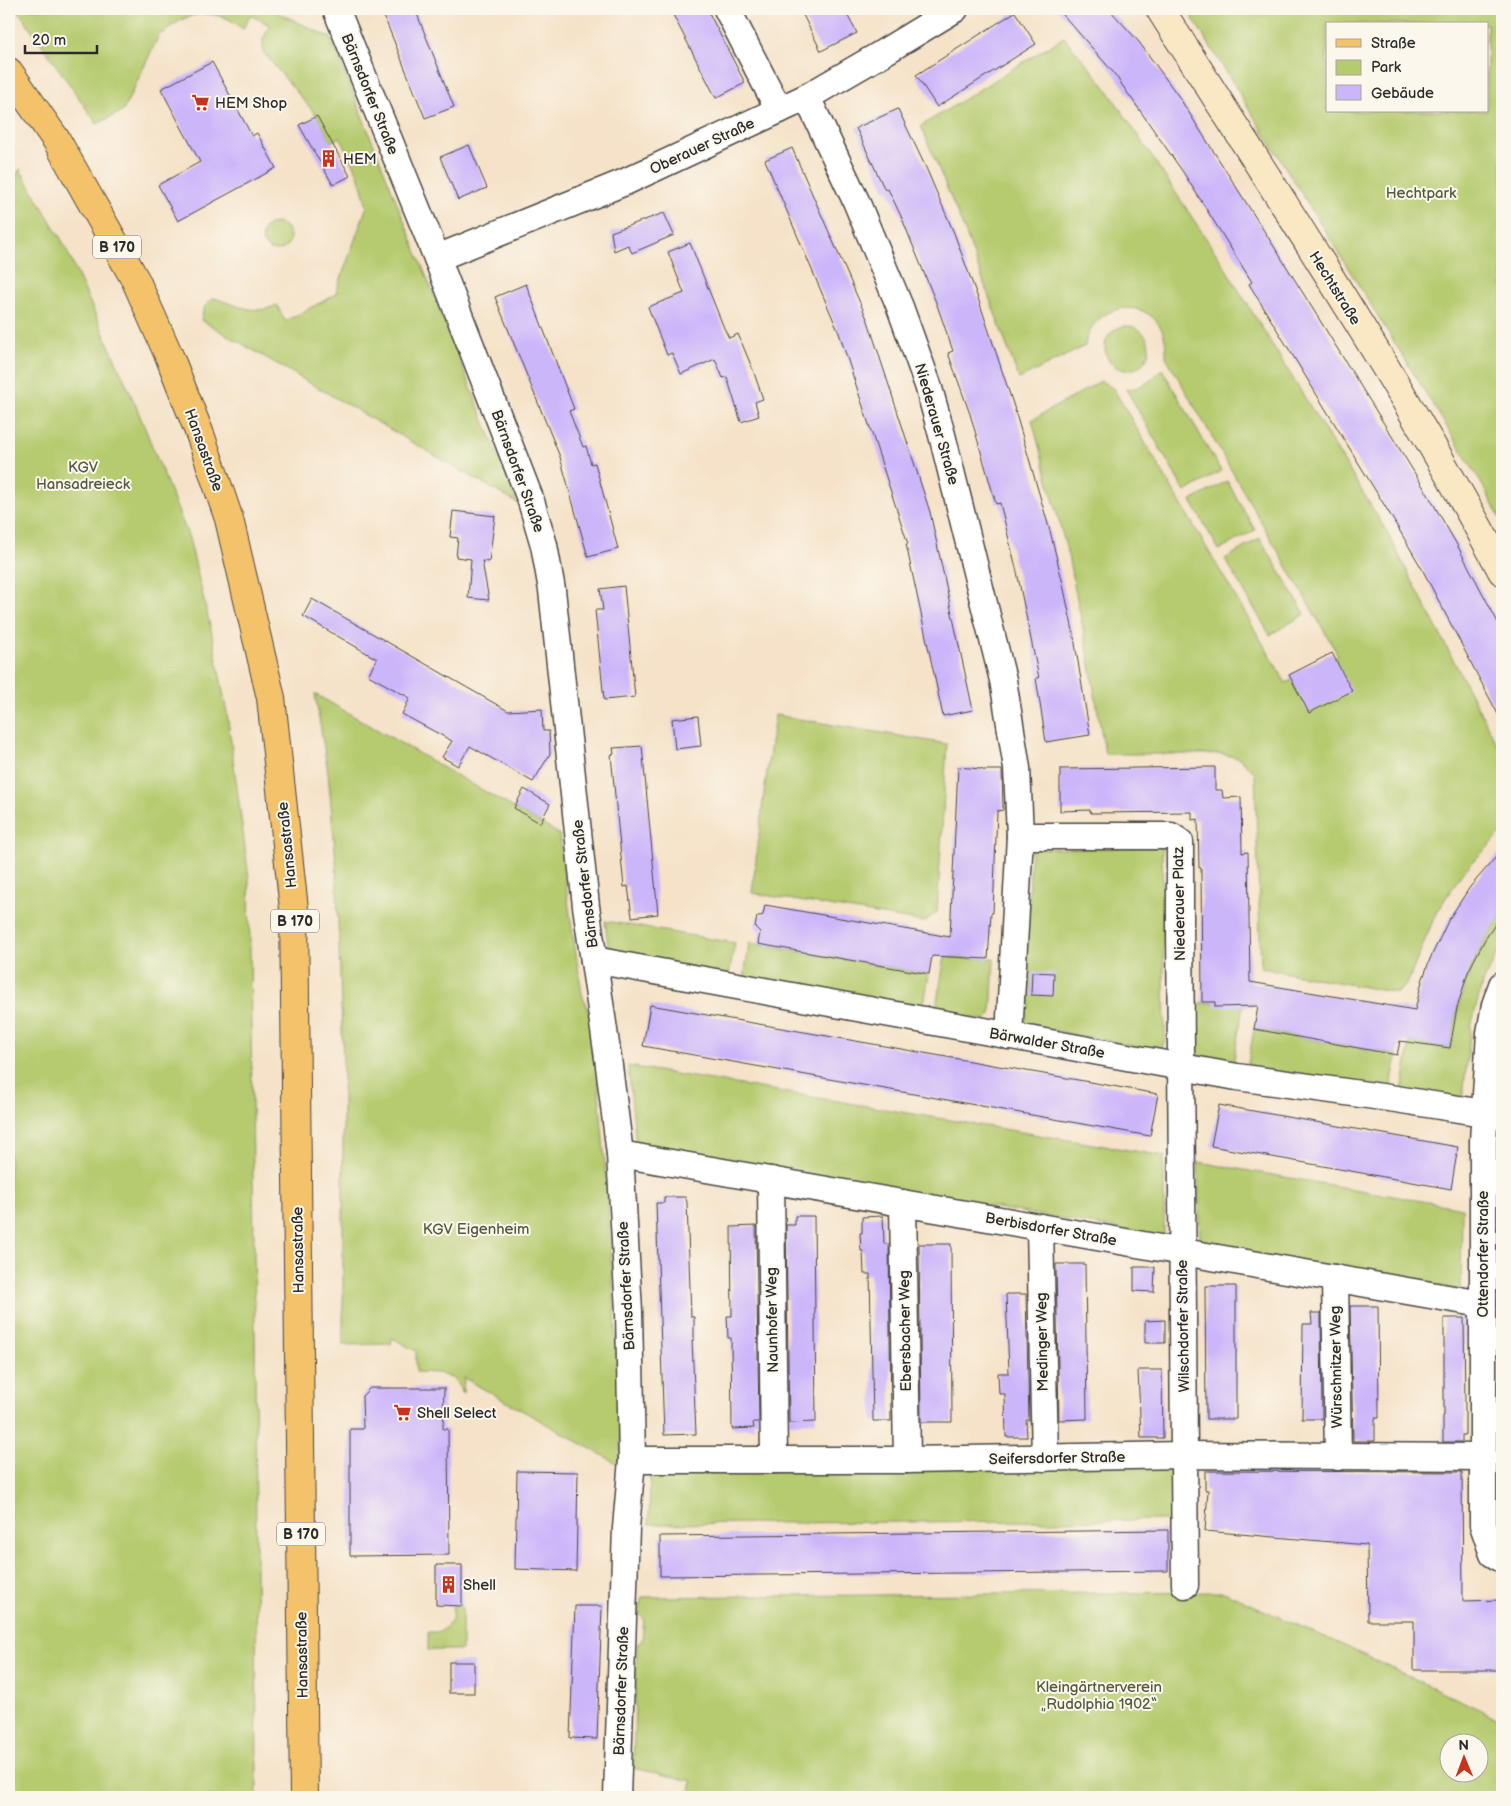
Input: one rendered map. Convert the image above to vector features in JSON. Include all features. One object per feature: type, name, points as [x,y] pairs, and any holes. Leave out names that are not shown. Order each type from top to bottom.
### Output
[{"type":"main road","name":"Hansastraße","points":[[9,72],[57,141],[136,281],[170,358],[229,519],[271,698],[294,909],[304,1797]]},
{"type":"street","name":"Bärnsdorfer Straße","points":[[336,9],[437,258],[531,501],[544,545],[552,590],[586,906],[620,1154],[629,1311],[632,1460],[626,1528],[617,1797]]},
{"type":"street","points":[[726,9],[780,110]]},
{"type":"street","name":"Oberauer Straße","points":[[437,258],[625,182],[780,110],[876,57],[955,9]]},
{"type":"street","name":"Hechtstraße","points":[[1160,9],[1308,243],[1444,465],[1502,571]]},
{"type":"street","name":"Niederauer Straße","points":[[807,96],[856,202],[900,307],[928,385],[1001,671],[1017,768],[1020,836]]},
{"type":"street","points":[[1009,1036],[1020,836]]},
{"type":"street","name":"Niederauer Platz","points":[[1020,836],[1172,836],[1180,842],[1181,1067]]},
{"type":"street","name":"Bärwalder Straße","points":[[594,960],[1237,1077],[1493,1115]]},
{"type":"street","name":"Ottendorfer Straße","points":[[1502,985],[1495,1005],[1490,1033],[1493,1115],[1482,1304],[1483,1525],[1494,1554],[1502,1559]]},
{"type":"street","name":"Wilschdorfer Straße","points":[[1181,1067],[1185,1585]]},
{"type":"street","name":"Berbisdorfer Straße","points":[[620,1154],[1482,1304]]},
{"type":"street","name":"Naunhofer Weg","points":[[771,1180],[774,1460]]},
{"type":"street","name":"Ebersbacher Weg","points":[[903,1203],[907,1460]]},
{"type":"street","name":"Medinger Weg","points":[[1040,1227],[1044,1458]]},
{"type":"street","name":"Würschnitzer Weg","points":[[1334,1278],[1338,1457]]},
{"type":"street","name":"Seifersdorfer Straße","points":[[632,1460],[907,1460],[1184,1455],[1483,1457]]},
{"type":"green space","points":[[17,9],[270,9],[331,38],[517,503],[201,320],[205,307],[214,298],[238,306],[261,310],[277,305],[285,321],[335,295],[367,206],[357,171],[340,137],[331,142],[317,116],[263,52],[263,39],[270,25],[250,15],[243,29],[228,19],[209,14],[192,16],[177,22],[164,33],[160,33],[123,111],[97,124]]},
{"type":"green space","name":"Hechtpark","points":[[1187,9],[1502,9],[1502,522],[1478,477]]},
{"type":"green space","points":[[1064,37],[1105,86],[1221,261],[1387,532],[1502,754],[1502,833],[1462,873],[1436,913],[1407,984],[1397,993],[1261,968],[1255,773],[1239,758],[1222,754],[1105,754],[1087,647],[1067,551],[1032,420],[1101,381],[1113,388],[1286,683],[1338,655],[1166,357],[1166,343],[1163,333],[1154,318],[1143,311],[1131,308],[1119,309],[1107,314],[1097,321],[1089,332],[1085,346],[1019,379],[966,234],[921,126]]},
{"type":"green space","name":"KGV Hansadreieck","points":[[20,169],[64,244],[136,406],[189,538],[212,634],[227,713],[249,878],[255,1322],[257,1797],[9,1797],[9,189]]},
{"type":"green space","points":[[276,223],[286,227],[290,237],[286,247],[276,251],[266,247],[262,237],[266,227]]},
{"type":"green space","points":[[1123,326],[1131,326],[1143,332],[1149,348],[1143,364],[1131,370],[1123,370],[1111,364],[1105,352],[1105,344],[1111,332]]},
{"type":"green space","points":[[1162,369],[1221,471],[1185,492],[1126,389],[1132,389],[1146,383]]},
{"type":"green space","points":[[1227,481],[1255,530],[1219,550],[1191,501]]},
{"type":"green space","points":[[1260,538],[1305,614],[1270,635],[1225,559]]},
{"type":"green space","name":"KGV Eigenheim","points":[[315,694],[559,834],[582,994],[590,1015],[598,1079],[615,1312],[621,1451],[618,1464],[464,1378],[463,1394],[454,1379],[438,1373],[416,1372],[416,1351],[392,1338],[391,1344],[343,1345],[343,1061],[336,861],[328,772]]},
{"type":"green space","points":[[775,715],[947,744],[937,912],[924,922],[752,893]]},
{"type":"green space","points":[[1162,847],[1165,1039],[1162,1048],[1154,1050],[1023,1025],[1031,851],[1033,849]]},
{"type":"green space","points":[[1502,914],[1502,945],[1482,984],[1471,1027],[1462,1103],[1402,1092],[1410,1042],[1450,1048],[1457,1012],[1467,978],[1482,945]]},
{"type":"green space","points":[[605,921],[735,943],[729,975],[609,953]]},
{"type":"green space","points":[[749,943],[929,974],[923,1010],[744,979]]},
{"type":"green space","points":[[945,957],[994,959],[991,1015],[986,1020],[935,1013]]},
{"type":"green space","points":[[1197,1003],[1243,1006],[1233,1065],[1198,1057]]},
{"type":"green space","points":[[1254,1029],[1397,1055],[1390,1092],[1247,1069]]},
{"type":"green space","points":[[628,1066],[1164,1156],[1164,1237],[636,1145]]},
{"type":"green space","points":[[1198,1162],[1462,1208],[1461,1290],[1200,1244]]},
{"type":"green space","points":[[1165,1465],[1172,1471],[1173,1520],[649,1524],[650,1473]]},
{"type":"green space","name":"Kleingärtnerverein „Rudolphia 1902“","points":[[1224,1592],[1502,1720],[1502,1797],[689,1797],[692,1781],[633,1768],[637,1644],[642,1641],[644,1619],[638,1611],[642,1597]]},
{"type":"green space","points":[[453,1605],[462,1606],[462,1650],[428,1650],[428,1632],[440,1632],[452,1621]]},
{"type":"building","points":[[381,9],[415,9],[454,107],[425,118]]},
{"type":"building","points":[[670,9],[707,9],[745,83],[716,98]]},
{"type":"building","points":[[800,9],[844,9],[857,33],[821,51]]},
{"type":"building","points":[[1058,9],[1109,9],[1139,42],[1179,97],[1280,256],[1427,493],[1502,630],[1502,722],[1421,567],[1249,284],[1252,282],[1183,172],[1113,72]]},
{"type":"building","points":[[1015,12],[1036,44],[937,107],[916,75]]},
{"type":"building","points":[[212,62],[252,136],[257,133],[276,168],[178,221],[158,185],[200,162],[161,89]]},
{"type":"building","points":[[898,109],[954,233],[1014,407],[1050,531],[1062,580],[1073,631],[1090,735],[1046,742],[1036,678],[1039,678],[1017,572],[1000,503],[996,504],[970,414],[948,353],[953,351],[937,305],[901,216],[888,189],[885,190],[856,128]]},
{"type":"building","name":"HEM","points":[[317,116],[350,176],[333,185],[299,125]]},
{"type":"building","points":[[469,145],[487,188],[458,200],[440,157]]},
{"type":"building","points":[[792,148],[868,321],[930,512],[973,710],[943,716],[906,544],[908,544],[839,333],[765,160]]},
{"type":"building","points":[[664,213],[674,235],[632,253],[628,245],[614,251],[611,232]]},
{"type":"building","points":[[690,243],[724,328],[729,338],[738,334],[753,370],[763,399],[755,402],[759,416],[741,422],[727,377],[723,378],[715,359],[681,374],[672,353],[667,355],[648,307],[684,293],[668,252]]},
{"type":"building","points":[[526,284],[574,409],[569,411],[583,447],[586,446],[591,464],[595,463],[618,549],[588,557],[560,457],[495,297]]},
{"type":"building","points":[[453,511],[495,516],[489,562],[482,561],[489,600],[468,598],[471,559],[456,557],[458,538],[450,537]]},
{"type":"building","points":[[624,586],[635,697],[604,700],[595,610],[603,610],[600,589]]},
{"type":"building","points":[[312,599],[508,711],[542,709],[543,731],[549,731],[550,754],[533,782],[470,746],[458,766],[442,757],[452,741],[402,714],[410,698],[368,675],[377,659],[303,616]]},
{"type":"building","points":[[1332,653],[1352,691],[1309,713],[1289,675]]},
{"type":"building","points":[[698,716],[701,746],[675,749],[672,719]]},
{"type":"building","points":[[642,746],[658,914],[632,917],[628,886],[624,887],[611,755],[614,754],[613,748]]},
{"type":"building","points":[[958,767],[1002,770],[1003,810],[997,811],[993,913],[991,913],[988,959],[932,956],[929,974],[758,944],[760,932],[755,927],[757,917],[763,915],[765,905],[950,937]]},
{"type":"building","points":[[1215,767],[1215,790],[1222,790],[1223,798],[1241,797],[1242,853],[1248,852],[1250,982],[1415,1010],[1430,959],[1449,919],[1470,887],[1502,850],[1502,914],[1484,941],[1468,972],[1457,1008],[1450,1048],[1400,1041],[1397,1055],[1254,1029],[1258,1006],[1215,1007],[1215,1002],[1202,1002],[1201,868],[1199,868],[1198,819],[1192,820],[1192,812],[1091,813],[1090,810],[1060,811],[1060,769]]},
{"type":"building","points":[[524,789],[550,804],[540,823],[514,808]]},
{"type":"building","points":[[1032,972],[1054,973],[1053,996],[1031,995]]},
{"type":"building","points":[[650,1005],[1158,1094],[1150,1136],[643,1046]]},
{"type":"building","points":[[1219,1105],[1458,1147],[1451,1189],[1211,1146]]},
{"type":"building","points":[[664,1197],[685,1197],[687,1202],[691,1317],[694,1317],[694,1340],[692,1340],[696,1434],[664,1435],[656,1203],[664,1203]]},
{"type":"building","points":[[795,1216],[814,1216],[816,1422],[789,1423],[786,1225],[795,1225]]},
{"type":"building","points":[[883,1216],[884,1244],[889,1244],[891,1421],[873,1421],[870,1274],[864,1274],[860,1233],[862,1233],[862,1217]]},
{"type":"building","points":[[756,1226],[759,1422],[753,1422],[754,1428],[732,1429],[731,1338],[728,1338],[727,1316],[732,1316],[731,1227]]},
{"type":"building","points":[[919,1244],[951,1244],[952,1422],[921,1422]]},
{"type":"building","points":[[1056,1264],[1085,1264],[1087,1419],[1059,1420]]},
{"type":"building","points":[[1134,1267],[1155,1267],[1154,1292],[1134,1291]]},
{"type":"building","points":[[1205,1286],[1236,1286],[1236,1419],[1206,1419]]},
{"type":"building","points":[[1006,1294],[1026,1294],[1029,1420],[1026,1420],[1027,1437],[1006,1437],[1005,1394],[999,1394],[998,1373],[1009,1373]]},
{"type":"building","points":[[1350,1306],[1378,1306],[1379,1418],[1375,1418],[1375,1441],[1353,1441]]},
{"type":"building","points":[[1311,1313],[1321,1313],[1322,1419],[1302,1419],[1303,1324],[1312,1324]]},
{"type":"building","points":[[1444,1318],[1464,1318],[1465,1435],[1462,1435],[1462,1442],[1443,1442]]},
{"type":"building","points":[[1165,1320],[1165,1343],[1145,1343],[1145,1321]]},
{"type":"building","points":[[1138,1370],[1162,1370],[1163,1438],[1141,1438]]},
{"type":"building","name":"Shell","points":[[370,1388],[444,1388],[443,1429],[448,1429],[449,1555],[350,1556],[350,1429],[363,1429],[362,1396]]},
{"type":"building","points":[[517,1471],[578,1472],[576,1571],[515,1569]]},
{"type":"building","points":[[1205,1471],[1462,1472],[1463,1601],[1502,1600],[1502,1670],[1414,1670],[1414,1621],[1368,1621],[1367,1545],[1205,1531],[1208,1490],[1205,1490]]},
{"type":"building","points":[[1168,1530],[1168,1571],[660,1576],[660,1536]]},
{"type":"building","name":"Shell","points":[[436,1565],[462,1565],[462,1606],[436,1605]]},
{"type":"building","points":[[575,1606],[602,1606],[597,1739],[570,1738]]},
{"type":"building","points":[[449,1662],[474,1662],[474,1693],[449,1693]]},
{"type":"place","name":"HEM Shop","points":[[201,103]]},
{"type":"place","name":"HEM","points":[[329,159]]},
{"type":"place","name":"Shell Select","points":[[403,1413]]},
{"type":"place","name":"Shell","points":[[449,1585]]}]
